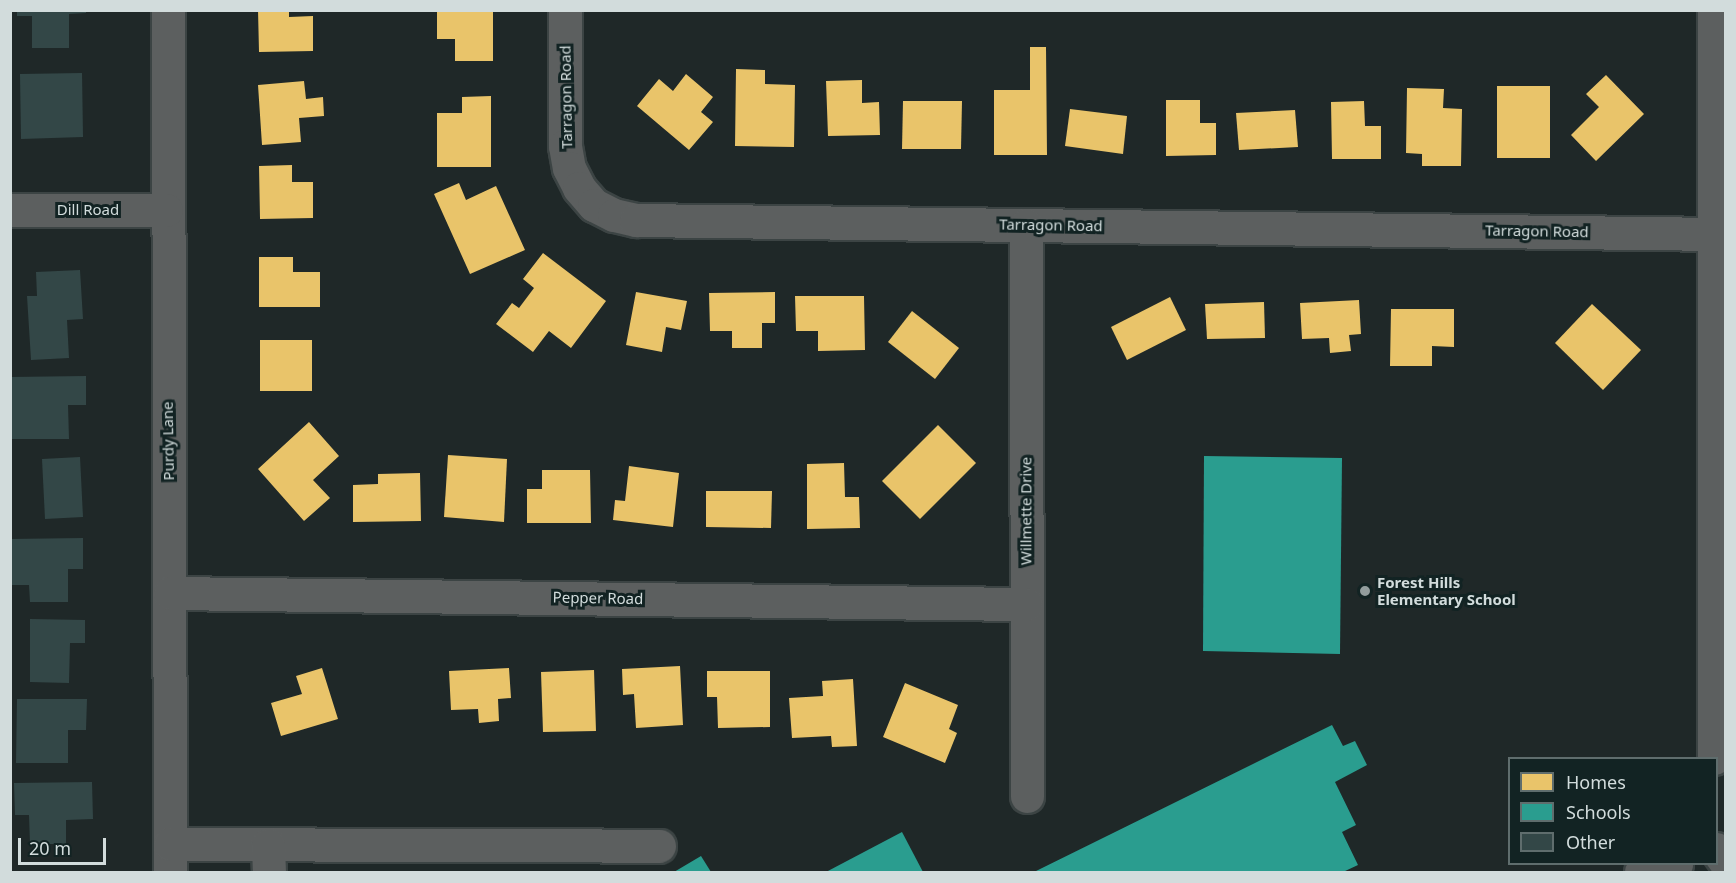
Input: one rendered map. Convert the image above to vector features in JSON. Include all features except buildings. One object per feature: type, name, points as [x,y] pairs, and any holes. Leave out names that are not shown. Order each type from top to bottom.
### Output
[{"type":"street","name":"Purdy Lane","points":[[168,10],[166,210],[170,858]]},
{"type":"street","name":"Tarragon Road","points":[[565,10],[565,146],[569,168],[579,188],[594,205],[614,215],[636,220],[1714,234]]},
{"type":"street","points":[[1714,10],[1714,757]]},
{"type":"street","name":"Dill Road","points":[[10,210],[166,210]]},
{"type":"street","name":"Willmette Drive","points":[[1026,225],[1027,796]]},
{"type":"street","name":"Pepper Road","points":[[170,593],[1026,604]]},
{"type":"street","points":[[170,858],[450,859],[659,846]]},
{"type":"street","points":[[1641,873],[1672,865]]},
{"type":"place","name":"Forest Hills Elementary School","points":[[1365,591]]}]
